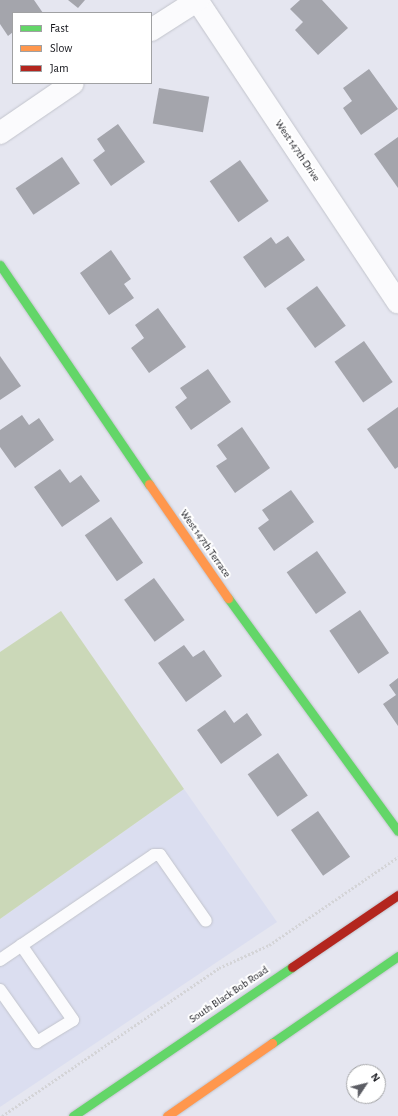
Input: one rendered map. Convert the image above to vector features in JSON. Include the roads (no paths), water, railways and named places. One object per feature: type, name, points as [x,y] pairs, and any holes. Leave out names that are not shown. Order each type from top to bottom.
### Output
[{"type":"street","points":[[152,29],[197,0]]},
{"type":"street","name":"West 147th Drive","points":[[197,0],[398,302]]},
{"type":"street","points":[[0,132],[71,84]]},
{"type":"street","name":"West 147th Terrace","points":[[0,265],[201,561],[398,831]]},
{"type":"street","name":"South Black Bob Road","points":[[73,1116],[398,895]]},
{"type":"street","points":[[167,1116],[398,956]]},
{"type":"lane","points":[[0,960],[154,855],[160,855],[206,921]]},
{"type":"lane","points":[[0,990],[37,1042],[73,1020],[21,945]]}]
